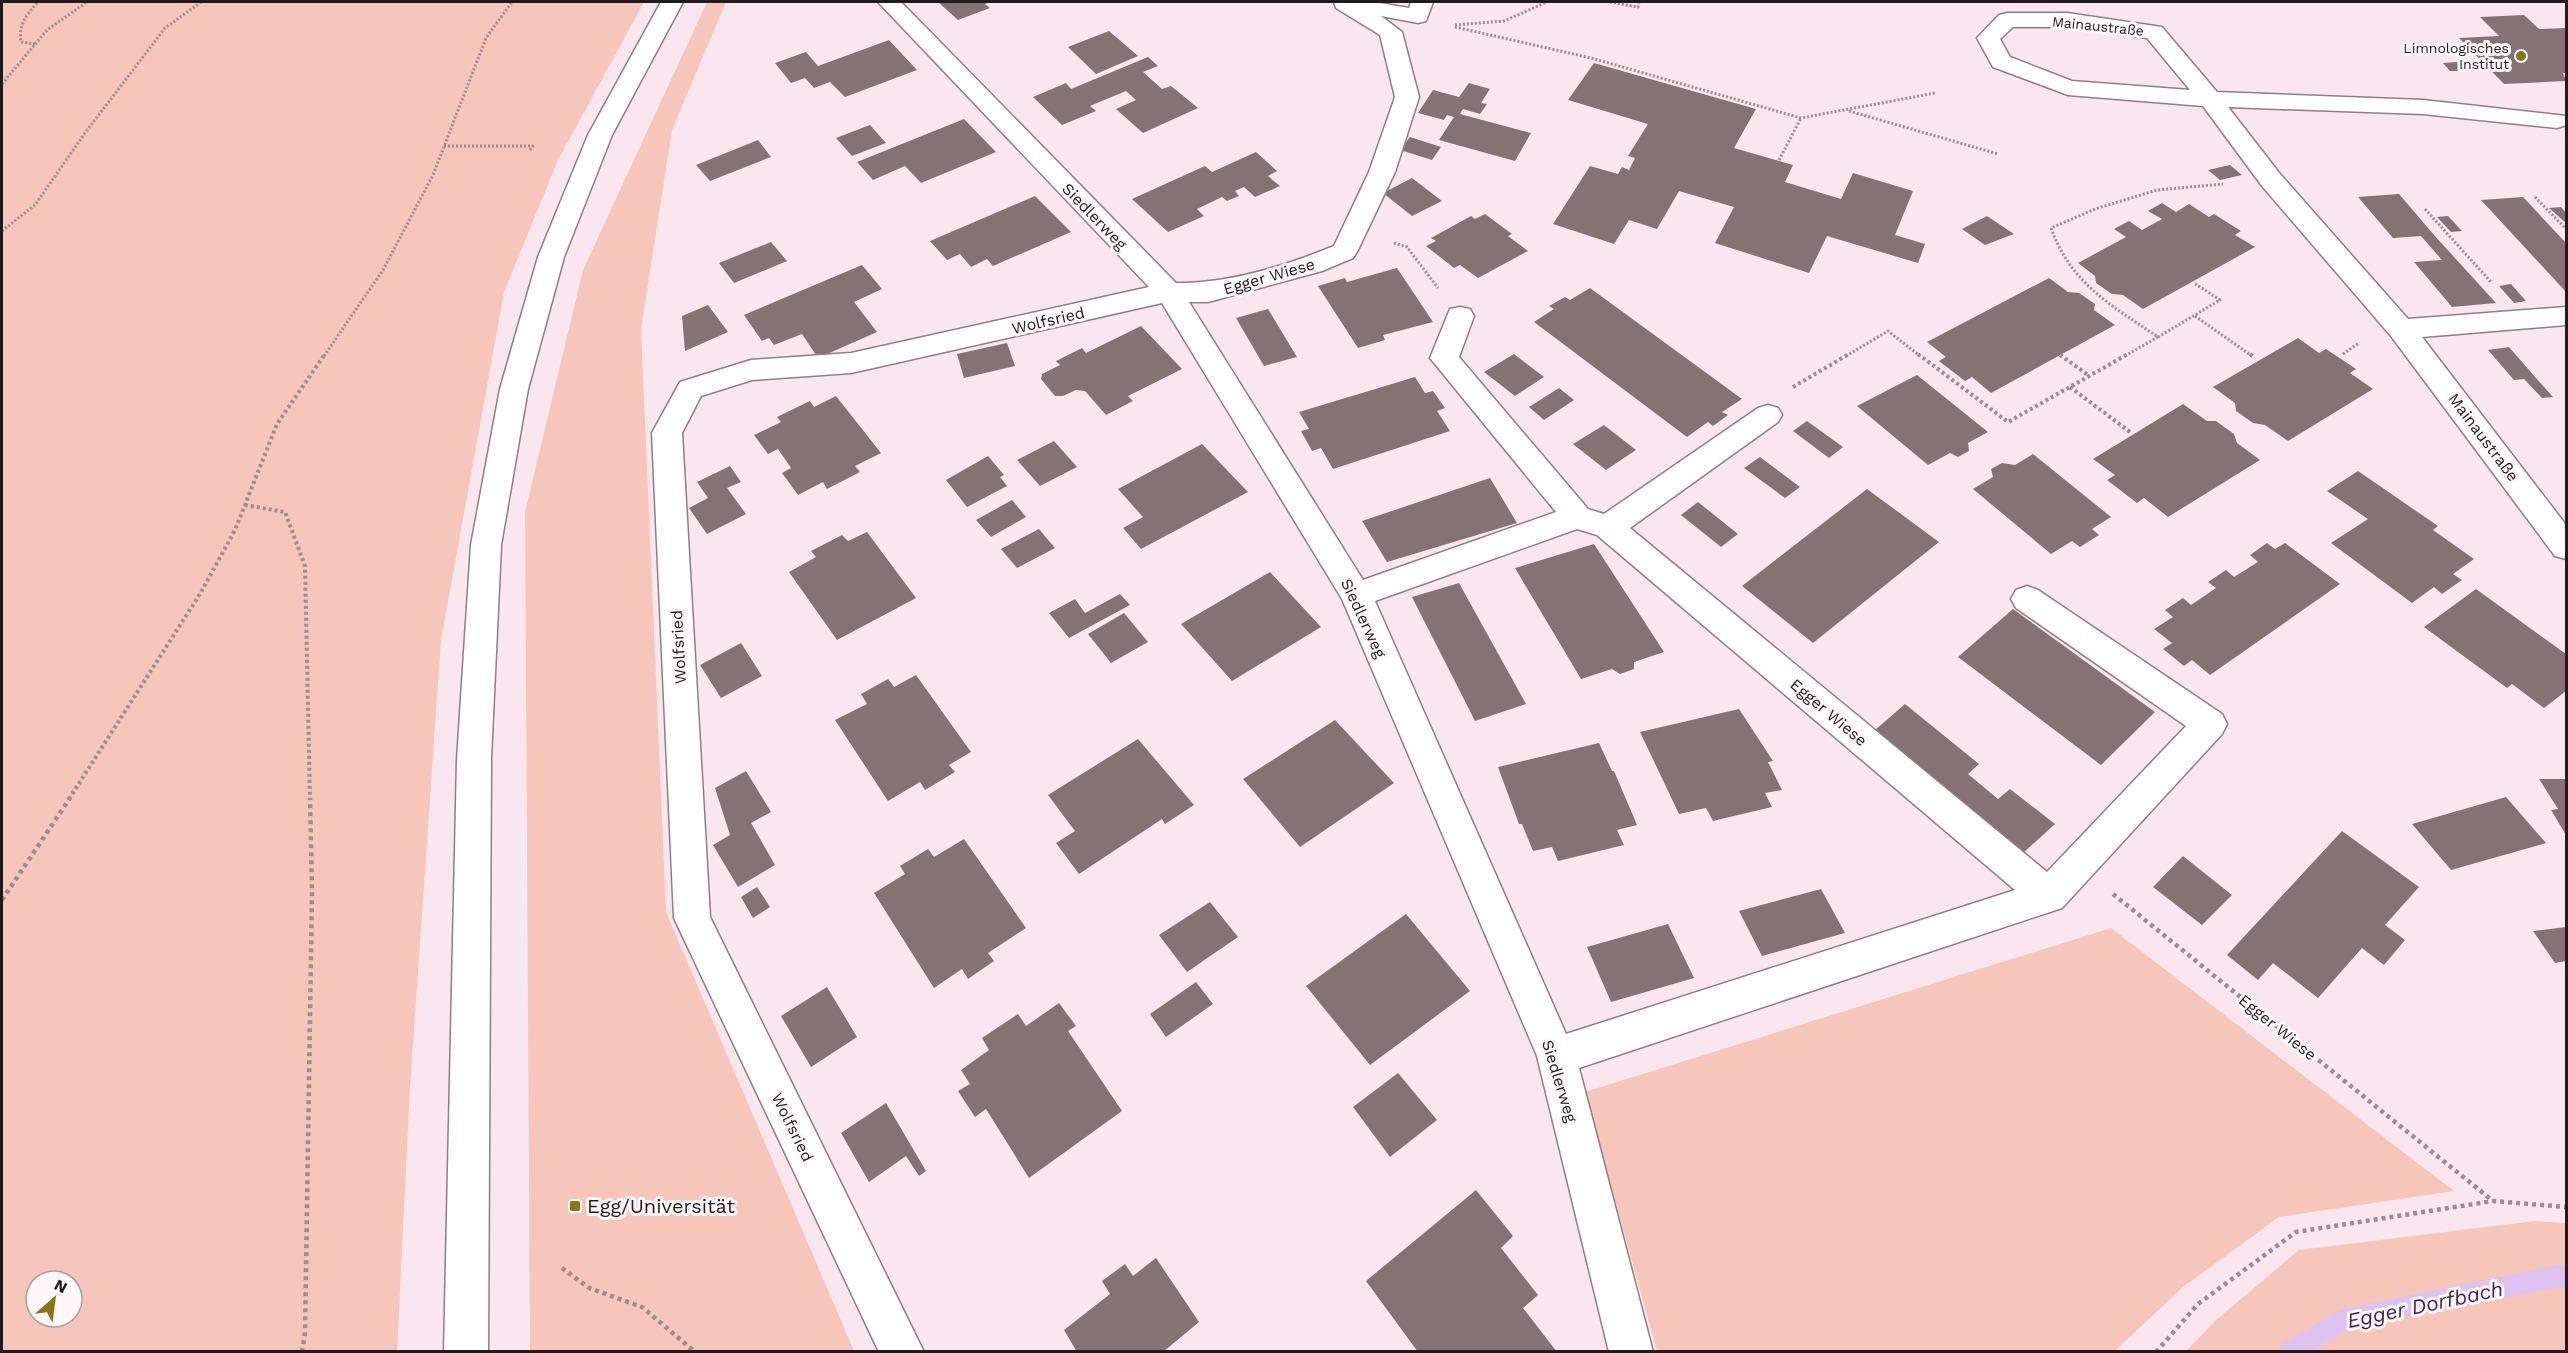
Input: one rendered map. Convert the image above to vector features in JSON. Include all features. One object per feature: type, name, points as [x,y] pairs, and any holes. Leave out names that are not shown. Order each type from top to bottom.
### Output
[{"type":"street","points":[[466,1352],[474,759],[486,545],[514,389],[551,256],[600,135],[672,2]]},
{"type":"street","name":"Siedlerweg","points":[[889,2],[1168,292],[1356,595],[1556,1056],[1631,1352]]},
{"type":"street","points":[[1342,2],[1418,16],[1422,2]]},
{"type":"street","name":"Egger Wiese","points":[[1168,292],[1208,293],[1313,265],[1344,252],[1383,172],[1407,97],[1391,32],[1342,2]]},
{"type":"street","name":"Mainaustraße","points":[[2210,99],[2068,88],[2001,62],[1988,38],[2007,20],[2067,20],[2154,32],[2210,99],[2271,180],[2401,329],[2566,547]]},
{"type":"street","points":[[2210,99],[2423,107],[2557,121]]},
{"type":"street","name":"Wolfsried","points":[[902,1352],[692,918],[667,433],[690,389],[751,370],[851,363],[1168,292]]},
{"type":"street","name":"Egger Wiese","points":[[1460,316],[1444,358],[1593,522],[2049,896]]},
{"type":"street","points":[[2401,329],[2566,316]]},
{"type":"street","points":[[1356,595],[1593,522],[1768,415]]},
{"type":"street","points":[[1556,1056],[2049,896],[2210,724],[2027,599]]},
{"type":"path","points":[[36,44],[21,42],[18,33],[24,17],[38,2]]},
{"type":"path","points":[[2,84],[47,30],[87,2]]},
{"type":"path","points":[[2,231],[35,205],[85,133],[165,28],[201,2]]},
{"type":"path","points":[[2,900],[148,679],[200,594],[235,530],[277,424],[383,270],[433,175],[486,38],[512,2]]},
{"type":"path","points":[[1546,2],[1504,21],[1449,26],[1591,58],[1802,118],[1935,93]]},
{"type":"path","points":[[1610,2],[1638,7],[1639,2]]},
{"type":"path","points":[[1848,111],[1998,154]]},
{"type":"path","points":[[1779,160],[1802,118]]},
{"type":"path","points":[[444,146],[532,146],[530,150]]},
{"type":"path","points":[[2158,337],[2078,281],[2057,250],[2051,228],[2095,209],[2157,190],[2271,180]]},
{"type":"path","points":[[2535,197],[2566,229]]},
{"type":"path","points":[[2425,209],[2526,320]]},
{"type":"path","points":[[1356,231],[1407,247],[1460,316]]},
{"type":"path","points":[[1768,415],[1782,393],[1887,331],[2008,422],[2220,300],[2194,283]]},
{"type":"path","points":[[2195,316],[2253,357]]},
{"type":"path","points":[[2060,355],[2088,375]]},
{"type":"path","points":[[2070,387],[2130,432]]},
{"type":"path","points":[[245,505],[285,512],[304,566],[312,891],[305,1333],[302,1352]]},
{"type":"path","name":"Egger Wiese","points":[[2049,896],[2114,894],[2493,1201]]},
{"type":"path","points":[[2156,1352],[2198,1304],[2296,1232],[2493,1201],[2566,1207]]},
{"type":"path","points":[[562,1268],[589,1288],[642,1307],[695,1352]]},
{"type":"shaded area","points":[[2,2],[644,2],[558,160],[504,292],[441,640],[410,1087],[397,1351],[2,1351]]},
{"type":"shaded area","points":[[707,2],[726,2],[672,130],[641,329],[666,912],[854,1351],[530,1351],[525,512],[583,270]]},
{"type":"shaded area","points":[[2111,928],[2454,1191],[2279,1217],[2183,1287],[2115,1351],[1657,1351],[1585,1092]]},
{"type":"shaded area","points":[[2534,1221],[2566,1223],[2566,1351],[2186,1351],[2216,1320],[2299,1250]]},
{"type":"building","points":[[938,2],[990,2],[985,4],[990,8],[958,20]]},
{"type":"building","name":"Limnologisches Institut","points":[[2524,15],[2539,29],[2566,28],[2566,73],[2563,73],[2566,81],[2504,84],[2459,38],[2499,36],[2480,17]]},
{"type":"building","points":[[1109,31],[1138,56],[1096,74],[1068,47]]},
{"type":"building","points":[[889,40],[917,70],[845,97],[830,82],[814,88],[805,78],[791,83],[775,63],[806,52],[818,66]]},
{"type":"building","points":[[1148,57],[1158,66],[1143,72],[1162,89],[1171,86],[1198,108],[1143,133],[1116,109],[1136,100],[1126,91],[1090,106],[1096,111],[1062,125],[1033,97],[1066,83],[1071,89]]},
{"type":"building","points":[[2457,62],[2463,71],[2450,71],[2443,63]]},
{"type":"building","points":[[1594,63],[1756,109],[1734,148],[1793,165],[1785,182],[1841,199],[1853,173],[1913,191],[1895,235],[1925,244],[1918,263],[1827,236],[1809,273],[1715,243],[1734,207],[1679,191],[1657,229],[1629,220],[1614,244],[1553,224],[1590,166],[1618,174],[1622,167],[1629,170],[1635,158],[1628,156],[1648,124],[1568,100]]},
{"type":"building","points":[[1469,83],[1490,89],[1481,103],[1487,104],[1480,114],[1463,109],[1460,114],[1531,133],[1515,161],[1439,140],[1454,117],[1447,115],[1444,120],[1418,113],[1433,90],[1459,97]]},
{"type":"building","points":[[964,119],[996,152],[921,183],[905,166],[873,180],[857,162]]},
{"type":"building","points":[[870,125],[886,143],[852,156],[836,138]]},
{"type":"building","points":[[1410,137],[1441,147],[1432,160],[1400,150]]},
{"type":"building","points":[[758,140],[771,157],[710,181],[696,165]]},
{"type":"building","points":[[1256,152],[1277,171],[1268,176],[1280,186],[1255,197],[1244,187],[1235,191],[1239,196],[1227,201],[1222,197],[1197,209],[1204,216],[1168,232],[1132,199],[1205,166],[1212,172]]},
{"type":"building","points":[[2230,165],[2242,175],[2220,180],[2208,170]]},
{"type":"building","points":[[1412,178],[1442,201],[1412,216],[1383,193]]},
{"type":"building","points":[[2399,194],[2496,303],[2452,307],[2414,262],[2442,260],[2421,236],[2393,238],[2358,197]]},
{"type":"building","points":[[1035,196],[1071,232],[993,266],[987,259],[971,267],[960,254],[947,260],[930,241]]},
{"type":"building","points":[[2523,197],[2566,243],[2566,292],[2481,200]]},
{"type":"building","points":[[2162,203],[2176,212],[2189,204],[2209,217],[2214,214],[2241,231],[2235,235],[2255,247],[2143,309],[2123,295],[2112,294],[2096,283],[2095,276],[2078,263],[2126,237],[2114,229],[2129,221],[2142,230],[2162,219],[2148,211]]},
{"type":"building","points":[[2561,207],[2566,213],[2566,223],[2549,208]]},
{"type":"building","points":[[1485,214],[1512,234],[1508,236],[1528,251],[1478,278],[1460,265],[1454,268],[1426,246],[1436,241],[1431,238],[1471,216],[1475,219]]},
{"type":"building","points":[[1987,216],[2014,234],[1985,245],[1962,229]]},
{"type":"building","points":[[2448,216],[2462,231],[2451,232],[2437,217]]},
{"type":"building","points":[[771,242],[787,261],[734,283],[719,263]]},
{"type":"building","points":[[862,265],[882,289],[854,302],[877,332],[818,358],[802,334],[774,345],[769,338],[762,341],[744,315]]},
{"type":"building","points":[[1397,268],[1433,322],[1383,335],[1385,340],[1358,348],[1318,286],[1345,278],[1347,282]]},
{"type":"building","points":[[2049,278],[2068,292],[2079,293],[2095,304],[2094,310],[2115,325],[1991,393],[1972,377],[1965,381],[1939,361],[1946,357],[1927,342]]},
{"type":"building","points":[[2511,284],[2526,301],[2514,303],[2499,286]]},
{"type":"building","points":[[1590,288],[1742,399],[1722,412],[1728,415],[1713,426],[1708,422],[1687,437],[1534,322],[1554,309],[1549,306],[1565,297],[1570,300]]},
{"type":"building","points":[[708,305],[728,332],[685,351],[682,316]]},
{"type":"building","points":[[1268,309],[1297,357],[1264,366],[1236,318]]},
{"type":"building","points":[[1141,326],[1182,369],[1128,396],[1133,401],[1106,415],[1085,391],[1076,390],[1063,396],[1055,396],[1041,379],[1042,374],[1060,365],[1056,361],[1082,348],[1086,353]]},
{"type":"building","points":[[2298,338],[2319,353],[2326,349],[2356,369],[2350,373],[2373,389],[2288,441],[2265,425],[2253,423],[2236,411],[2235,403],[2213,387]]},
{"type":"building","points":[[1007,343],[1015,366],[964,378],[957,354]]},
{"type":"building","points":[[2509,347],[2553,397],[2542,398],[2524,379],[2514,380],[2488,350]]},
{"type":"building","points":[[1514,354],[1544,377],[1515,396],[1484,372]]},
{"type":"building","points":[[1917,375],[1988,432],[1968,443],[1969,451],[1958,457],[1950,453],[1928,465],[1857,406]]},
{"type":"building","points":[[1415,377],[1425,393],[1433,391],[1445,408],[1437,411],[1450,431],[1333,469],[1321,448],[1312,451],[1301,431],[1309,429],[1299,412]]},
{"type":"building","points":[[1559,388],[1574,400],[1544,420],[1529,407]]},
{"type":"building","points":[[836,396],[881,453],[855,466],[860,472],[827,489],[823,482],[798,495],[782,473],[791,468],[778,449],[768,454],[754,435],[781,422],[777,417],[810,401],[814,407]]},
{"type":"building","points":[[2183,404],[2207,421],[2216,421],[2234,434],[2237,443],[2260,460],[2168,517],[2144,498],[2137,503],[2107,480],[2115,475],[2093,459]]},
{"type":"building","points":[[1807,421],[1843,447],[1829,458],[1793,431]]},
{"type":"building","points":[[1604,425],[1636,450],[1606,470],[1573,444]]},
{"type":"building","points":[[1054,441],[1077,467],[1040,486],[1017,460]]},
{"type":"building","points":[[1202,444],[1248,492],[1141,549],[1123,528],[1143,517],[1118,489]]},
{"type":"building","points":[[2033,454],[2111,517],[2092,529],[2099,535],[2080,547],[2072,541],[2051,554],[1973,489],[1993,477],[1991,469],[2002,463],[2015,465]]},
{"type":"building","points":[[988,456],[1004,475],[1000,477],[1007,486],[967,507],[946,480]]},
{"type":"building","points":[[1760,457],[1800,487],[1785,498],[1744,468]]},
{"type":"building","points":[[730,466],[741,482],[727,488],[746,514],[707,534],[689,508],[708,498],[697,482]]},
{"type":"building","points":[[2358,471],[2438,526],[2433,530],[2474,559],[2453,574],[2462,580],[2442,594],[2434,587],[2412,603],[2331,543],[2368,519],[2327,491]]},
{"type":"building","points":[[1490,478],[1517,523],[1387,562],[1362,521]]},
{"type":"building","points":[[1867,489],[1939,542],[1813,643],[1742,586]]},
{"type":"building","points":[[1012,500],[1026,517],[991,537],[976,520]]},
{"type":"building","points":[[1698,502],[1738,534],[1721,547],[1681,515]]},
{"type":"building","points":[[1039,529],[1055,548],[1017,568],[1001,549]]},
{"type":"building","points":[[867,532],[916,598],[837,640],[789,572],[816,557],[811,551],[842,535],[848,541]]},
{"type":"building","points":[[2267,543],[2275,549],[2285,543],[2340,584],[2210,675],[2192,660],[2184,666],[2163,649],[2172,643],[2154,629],[2173,617],[2165,610],[2183,598],[2191,605],[2216,588],[2208,582],[2226,570],[2234,577],[2258,562],[2250,555]]},
{"type":"building","points":[[1594,544],[1664,652],[1634,662],[1634,669],[1620,674],[1612,669],[1581,679],[1515,568]]},
{"type":"building","points":[[1270,572],[1321,627],[1232,681],[1181,624]]},
{"type":"building","points":[[1459,583],[1526,704],[1475,721],[1412,597]]},
{"type":"building","points":[[2476,589],[2566,654],[2566,691],[2544,708],[2512,684],[2507,688],[2424,627]]},
{"type":"building","points":[[1120,594],[1130,605],[1069,638],[1049,613],[1075,599],[1085,613]]},
{"type":"building","points":[[2013,609],[2155,712],[2101,765],[1958,657]]},
{"type":"building","points":[[1124,613],[1148,642],[1111,663],[1088,634]]},
{"type":"building","points":[[741,643],[762,676],[721,698],[700,665]]},
{"type":"building","points":[[916,675],[971,752],[949,765],[955,772],[925,790],[920,782],[888,801],[835,720],[867,704],[861,694],[888,679],[894,687]]},
{"type":"building","points":[[1905,704],[1979,764],[1968,774],[1998,799],[2010,789],[2055,824],[2022,854],[1874,731]]},
{"type":"building","points":[[1739,709],[1773,761],[1768,762],[1782,790],[1765,793],[1772,807],[1713,821],[1706,808],[1679,814],[1640,732]]},
{"type":"building","points":[[1335,720],[1394,783],[1300,847],[1243,779]]},
{"type":"building","points":[[1138,739],[1194,805],[1165,824],[1162,819],[1079,874],[1056,843],[1075,831],[1048,795]]},
{"type":"building","points":[[1599,743],[1614,771],[1637,825],[1617,830],[1624,845],[1558,861],[1552,847],[1533,851],[1522,824],[1519,824],[1498,767]]},
{"type":"building","points":[[746,771],[771,812],[751,823],[775,865],[738,887],[713,845],[730,835],[715,788]]},
{"type":"building","points":[[2539,779],[2566,779],[2566,835],[2551,810],[2558,809]]},
{"type":"building","points":[[2506,797],[2546,843],[2451,870],[2412,824]]},
{"type":"building","points":[[2342,831],[2419,887],[2385,925],[2405,940],[2384,965],[2362,948],[2318,998],[2273,963],[2258,980],[2227,955]]},
{"type":"building","points":[[964,839],[1026,928],[988,953],[994,961],[968,979],[962,969],[934,988],[874,893],[905,874],[900,866],[928,849],[934,857]]},
{"type":"building","points":[[2183,856],[2232,895],[2202,925],[2153,887]]},
{"type":"building","points":[[757,887],[770,907],[753,918],[741,897]]},
{"type":"building","points":[[1821,889],[1845,933],[1762,956],[1739,911]]},
{"type":"building","points":[[1210,902],[1238,937],[1187,972],[1159,935]]},
{"type":"building","points":[[1406,914],[1470,991],[1370,1065],[1306,986]]},
{"type":"building","points":[[1668,924],[1694,978],[1611,1002],[1587,947]]},
{"type":"building","points":[[2566,927],[2566,961],[2555,963],[2533,931]]},
{"type":"building","points":[[1196,982],[1213,1004],[1166,1037],[1150,1014]]},
{"type":"building","points":[[827,987],[857,1037],[811,1067],[781,1016]]},
{"type":"building","points":[[1059,1003],[1076,1026],[1068,1031],[1122,1111],[1029,1178],[986,1109],[975,1117],[958,1091],[970,1084],[961,1070],[989,1050],[982,1038],[1018,1014],[1026,1026]]},
{"type":"building","points":[[1398,1073],[1437,1120],[1390,1157],[1353,1107]]},
{"type":"building","points":[[886,1103],[926,1171],[919,1176],[906,1156],[869,1182],[841,1133]]},
{"type":"building","points":[[1476,1190],[1513,1236],[1501,1248],[1538,1295],[1523,1308],[1557,1352],[1418,1352],[1366,1281]]},
{"type":"building","points":[[1156,1258],[1199,1322],[1163,1352],[1077,1352],[1064,1330],[1110,1294],[1102,1281],[1125,1264],[1133,1276]]},
{"type":"waterway","name":"Egger Dorfbach","points":[[2290,1352],[2342,1320],[2558,1276],[2566,1277]]},
{"type":"place","name":"Limnologisches Institut","points":[[2521,56]]},
{"type":"place","name":"Egg/Universität","points":[[575,1206]]}]
